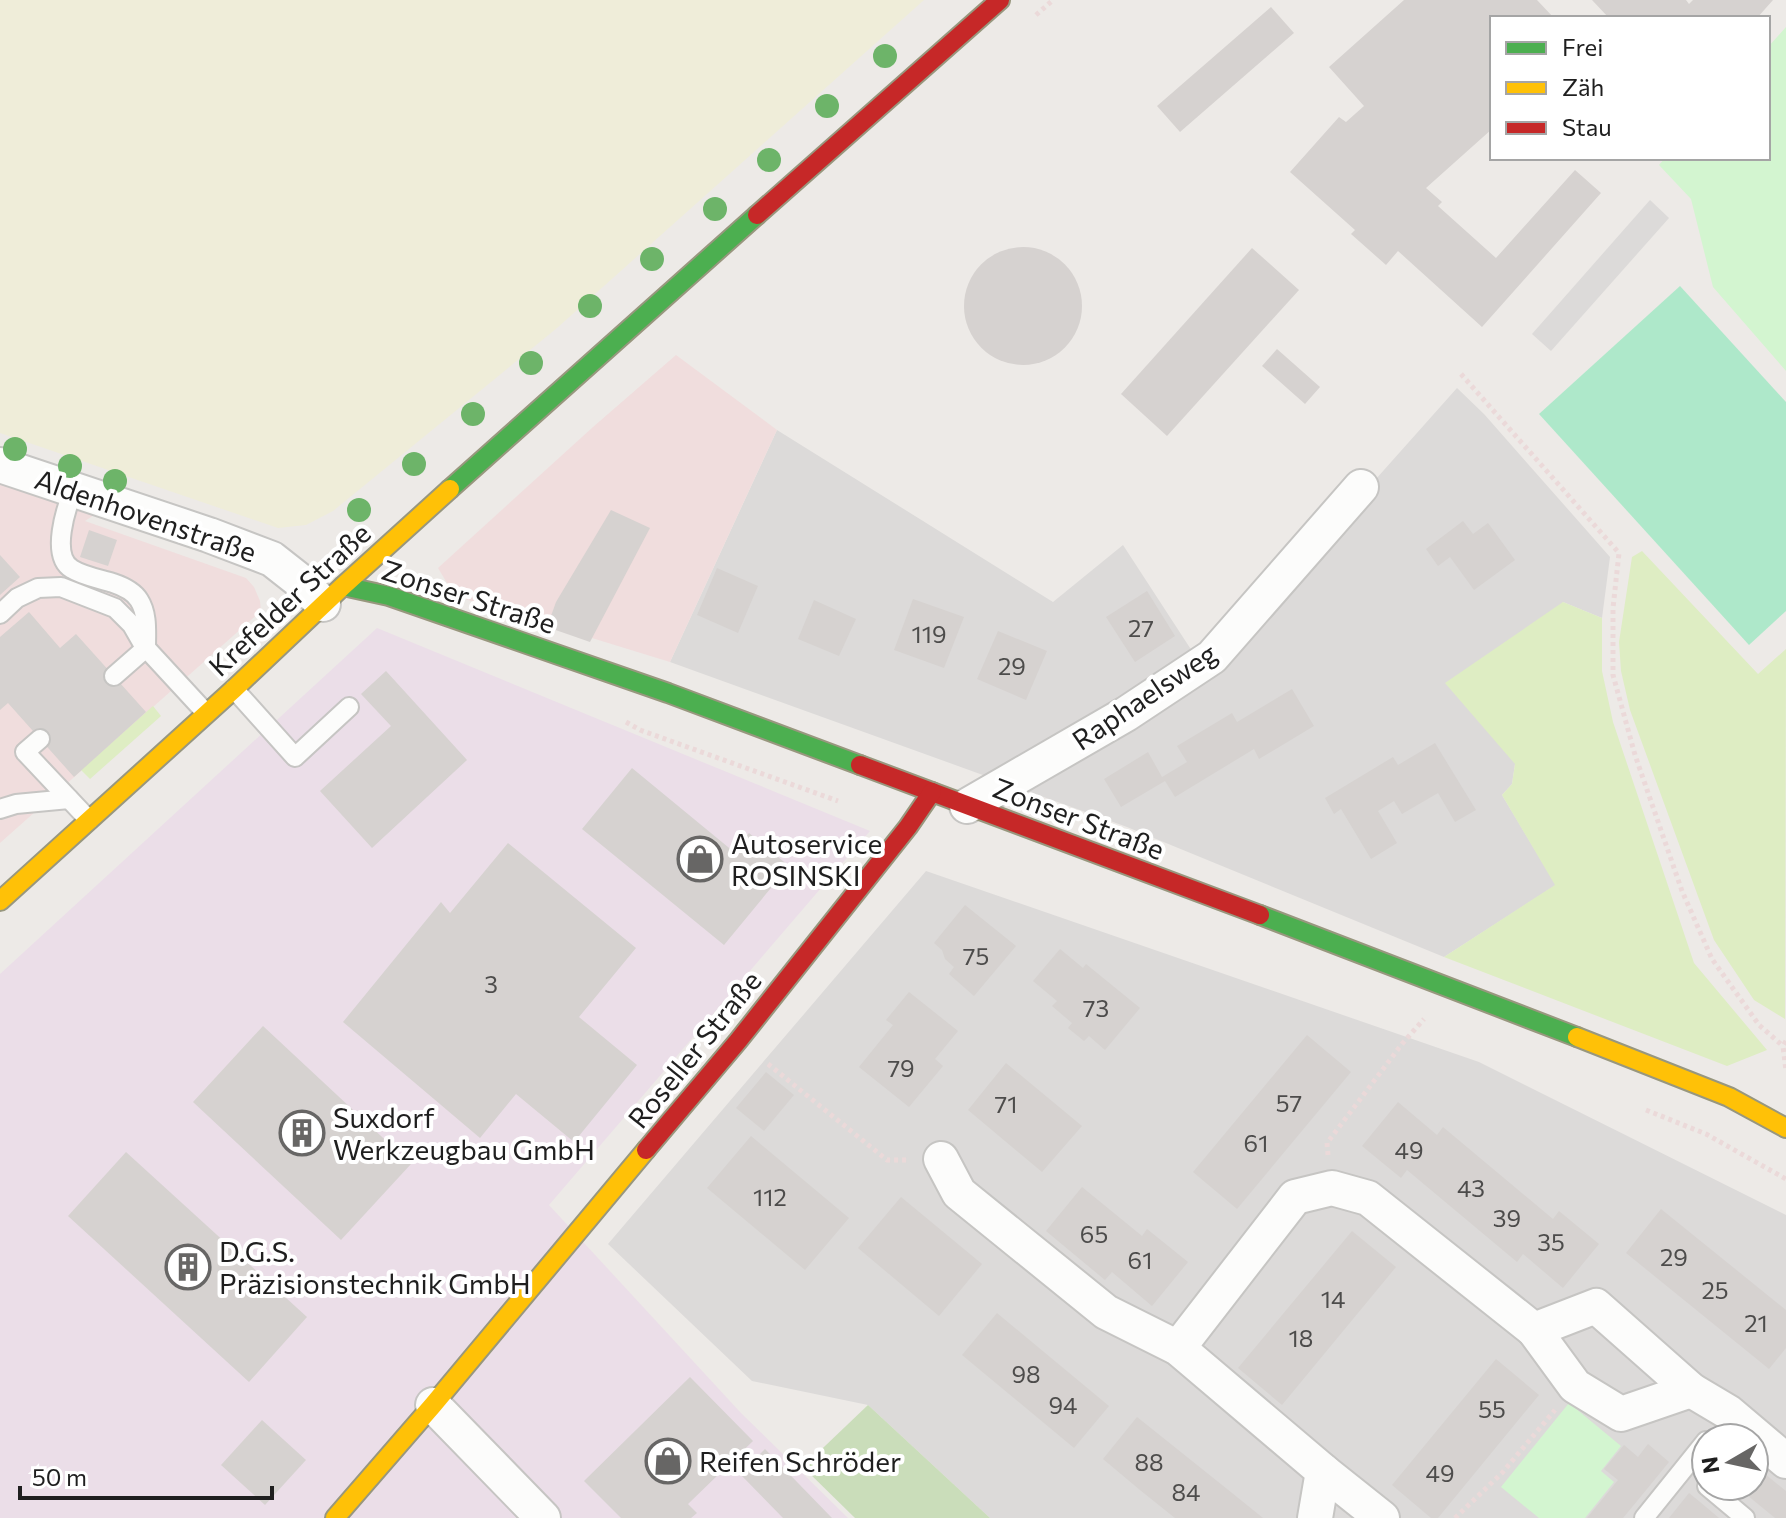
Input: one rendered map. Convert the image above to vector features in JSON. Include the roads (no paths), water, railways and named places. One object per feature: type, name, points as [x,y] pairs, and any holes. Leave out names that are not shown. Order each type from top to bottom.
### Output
[{"type":"street","name":"Krefelder Straße","points":[[0,901],[616,340],[1000,0]]},
{"type":"street","name":"Aldenhovenstraße","points":[[0,465],[74,488],[272,559],[300,581],[333,595]]},
{"type":"street","name":"Raphaelsweg","points":[[967,806],[1126,714],[1212,657],[1361,487]]},
{"type":"street","name":"Zonser Straße","points":[[333,595],[389,596],[668,693],[1447,986],[1729,1097],[1786,1128]]},
{"type":"street","name":"Roseller Straße","points":[[335,1518],[738,1041],[908,827],[932,792]]},
{"type":"street","points":[[941,1159],[959,1193],[1106,1312],[1178,1348],[1382,1518]]},
{"type":"street","points":[[1178,1348],[1295,1197],[1332,1188],[1368,1198],[1534,1330],[1575,1386],[1621,1414],[1691,1390]]},
{"type":"street","points":[[1534,1330],[1596,1306],[1691,1390],[1709,1422]]},
{"type":"street","points":[[433,1405],[543,1518]]},
{"type":"street","points":[[1315,1518],[1323,1471]]},
{"type":"lane","points":[[74,488],[61,537],[61,556],[70,569],[122,586],[138,598],[145,618],[146,648]]},
{"type":"lane","points":[[0,614],[17,598],[38,588],[61,587],[115,608],[132,625],[146,648],[206,713]]},
{"type":"lane","points":[[114,676],[146,648]]},
{"type":"lane","points":[[234,689],[295,757],[349,707]]},
{"type":"lane","points":[[40,739],[25,752],[89,820]]},
{"type":"lane","points":[[0,793],[8,807],[69,799]]},
{"type":"lane","points":[[1644,1518],[1690,1461]]},
{"type":"lane","points":[[1685,1468],[1690,1472]]},
{"type":"lane","points":[[1726,1502],[1745,1518]]},
{"type":"place","name":"Autoservice ROSINSKI","points":[[700,859]]},
{"type":"place","name":"Suxdorf Werkzeugbau GmbH","points":[[302,1133]]},
{"type":"place","name":"D.G.S. Präzisionstechnik GmbH","points":[[188,1267]]},
{"type":"place","name":"Reifen Schröder","points":[[668,1461]]}]
